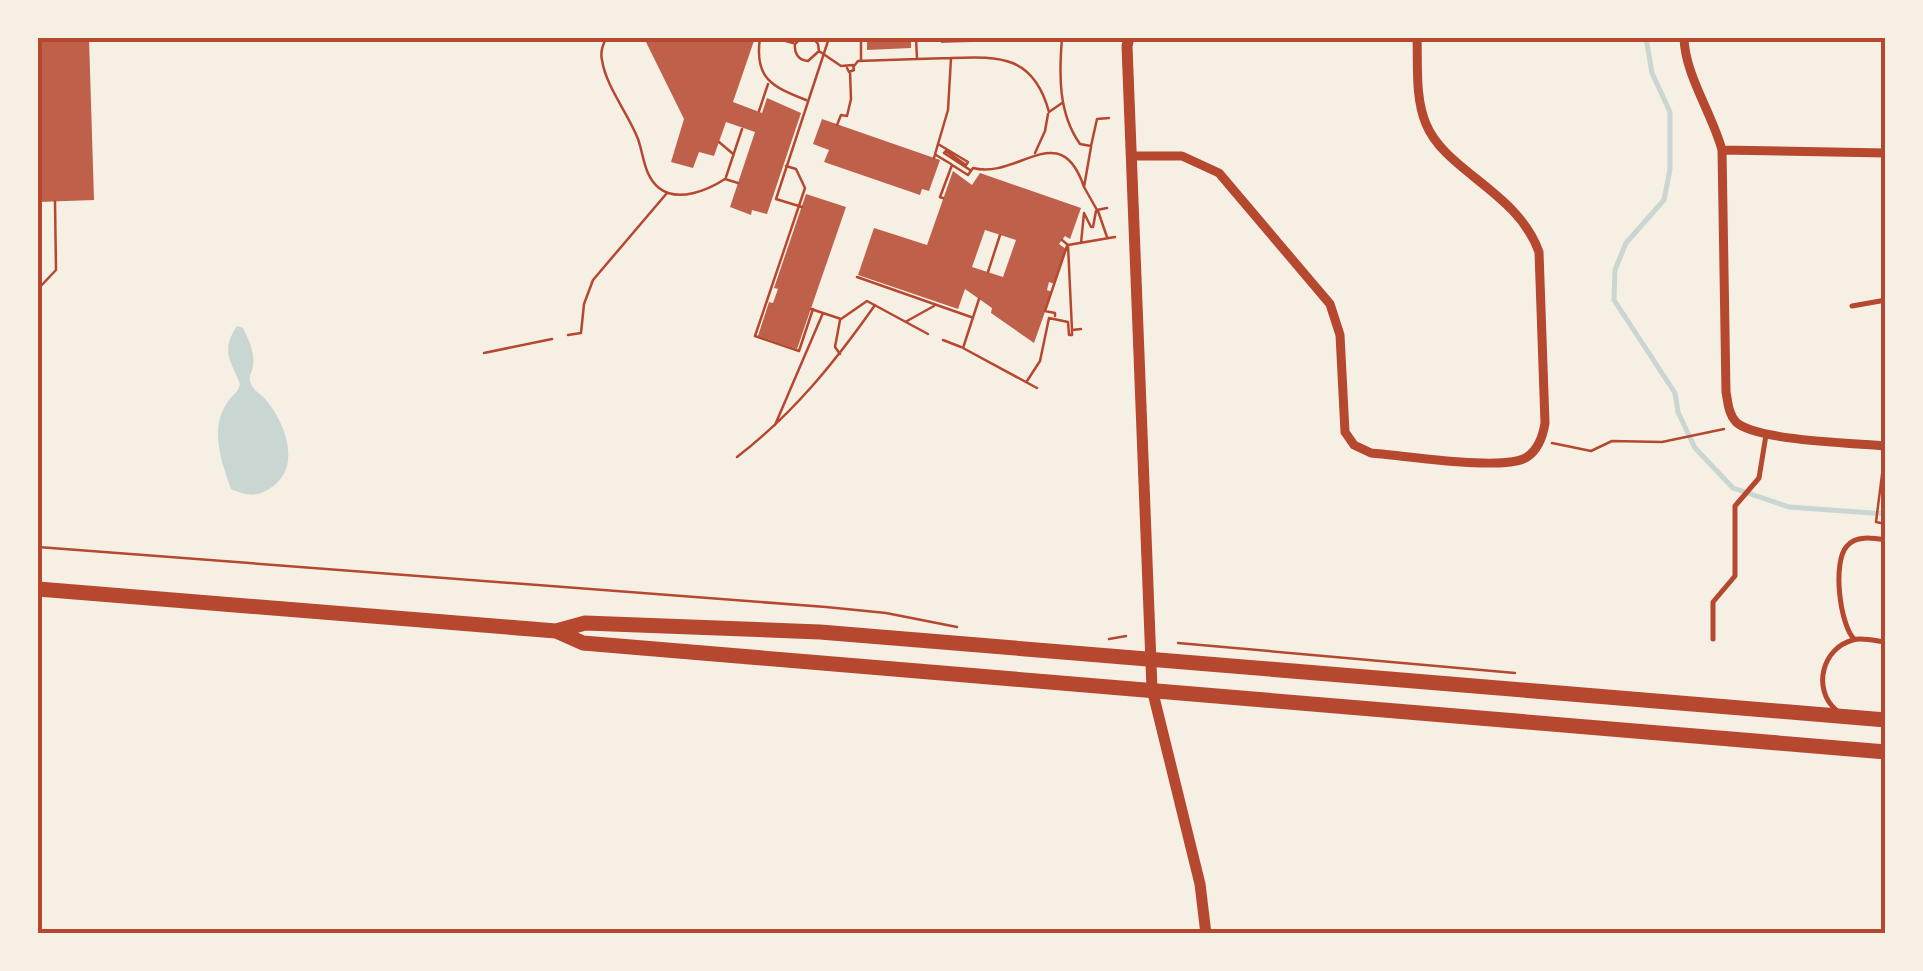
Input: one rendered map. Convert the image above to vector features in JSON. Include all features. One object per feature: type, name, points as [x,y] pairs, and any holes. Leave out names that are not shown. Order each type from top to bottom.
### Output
[{"type":"highway","points":[[38,590],[556,631],[583,643],[1152,683],[1886,752]]},
{"type":"highway","points":[[556,631],[585,623],[820,632],[1886,720]]},
{"type":"street","points":[[1130,156],[1182,156],[1219,173],[1330,304],[1340,335],[1345,432],[1354,445],[1371,453],[1506,464],[1530,455],[1542,439],[1546,416],[1539,252],[1531,233],[1508,204],[1443,148],[1428,130],[1421,108],[1417,38]]},
{"type":"street","points":[[1684,38],[1686,58],[1722,150],[1726,392],[1730,413],[1737,422],[1766,435],[1886,446]]},
{"type":"street","points":[[1126,40],[1152,683],[1200,884],[1206,934]]},
{"type":"street","points":[[1722,150],[1886,153]]},
{"type":"lane","points":[[1852,306],[1886,300]]},
{"type":"lane","points":[[1713,640],[1713,602],[1735,576],[1737,500],[1759,478],[1766,435]]},
{"type":"lane","points":[[1854,639],[1842,620],[1843,552],[1858,539],[1886,540]]},
{"type":"lane","points":[[1845,716],[1826,700],[1825,662],[1834,650],[1854,639],[1886,642]]},
{"type":"path","points":[[606,38],[602,65],[639,142],[650,176],[667,193],[692,194],[725,179],[738,183]]},
{"type":"path","points":[[760,38],[760,65],[769,82],[808,100]]},
{"type":"path","points":[[775,38],[795,44]]},
{"type":"path","points":[[795,44],[801,38]]},
{"type":"path","points":[[813,38],[821,53],[848,70]]},
{"type":"path","points":[[802,207],[776,199],[828,38]]},
{"type":"path","points":[[860,38],[862,61]]},
{"type":"path","points":[[916,38],[917,59]]},
{"type":"path","points":[[1062,38],[1062,103],[1080,144],[1091,146]]},
{"type":"path","points":[[795,44],[797,56],[804,60],[812,60],[821,53]]},
{"type":"path","points":[[848,70],[862,61],[951,58],[1001,59],[1024,69],[1041,87],[1049,112],[1034,153]]},
{"type":"path","points":[[951,58],[948,110],[934,156],[970,173]]},
{"type":"path","points":[[838,125],[840,115],[847,116],[849,109],[848,70]]},
{"type":"path","points":[[759,111],[769,82]]},
{"type":"path","points":[[1049,112],[1062,103]]},
{"type":"path","points":[[1084,188],[1097,118],[1109,118]]},
{"type":"path","points":[[725,179],[742,129]]},
{"type":"path","points":[[719,142],[734,154]]},
{"type":"path","points":[[938,144],[968,162],[966,165],[944,153],[975,180]]},
{"type":"path","points":[[970,173],[973,168],[998,170],[1034,153],[1051,153],[1072,163],[1107,238]]},
{"type":"path","points":[[943,198],[940,197],[952,165]]},
{"type":"path","points":[[786,166],[796,169],[805,188],[755,336],[800,351],[812,309],[840,319]]},
{"type":"path","points":[[568,335],[580,332],[593,280],[667,193]]},
{"type":"path","points":[[38,290],[56,270],[54,201]]},
{"type":"path","points":[[1081,242],[1084,213],[1093,227],[1094,211],[1106,208]]},
{"type":"path","points":[[988,272],[1000,235]]},
{"type":"path","points":[[1062,240],[1068,244],[1115,236]]},
{"type":"path","points":[[1054,318],[1055,313],[1045,312],[1068,244]]},
{"type":"path","points":[[1026,382],[1040,361],[1049,318],[1068,322],[1072,335],[1068,244]]},
{"type":"path","points":[[857,277],[973,317]]},
{"type":"path","points":[[962,348],[979,298]]},
{"type":"path","points":[[840,354],[836,348],[840,319],[867,300],[928,334]]},
{"type":"path","points":[[906,322],[934,304]]},
{"type":"path","points":[[738,457],[816,385],[875,305]]},
{"type":"path","points":[[774,427],[823,313]]},
{"type":"path","points":[[1072,330],[1081,329]]},
{"type":"path","points":[[484,353],[552,339]]},
{"type":"path","points":[[944,340],[1037,388]]},
{"type":"path","points":[[1542,439],[1591,451],[1612,441],[1680,439],[1722,430],[1737,422]]},
{"type":"path","points":[[1884,459],[1876,522],[1886,524]]},
{"type":"path","points":[[38,547],[886,612],[962,627]]},
{"type":"path","points":[[1106,639],[1126,636]]},
{"type":"path","points":[[1178,643],[1517,673]]},
{"type":"shaded area","points":[[237,326],[243,328],[252,351],[251,384],[273,409],[288,446],[286,470],[269,489],[255,495],[231,489],[219,446],[222,413],[240,384],[228,349]]},
{"type":"building","points":[[38,38],[89,38],[94,200],[38,202]]},
{"type":"building","points":[[644,38],[755,38],[733,102],[762,113],[767,98],[801,113],[767,214],[752,210],[751,215],[730,207],[755,132],[726,122],[714,156],[699,152],[693,168],[671,162],[684,119]]},
{"type":"building","points":[[867,38],[911,38],[911,48],[867,50]]},
{"type":"building","points":[[941,38],[972,38],[972,42],[941,43]]},
{"type":"building","points":[[822,119],[940,160],[929,191],[922,189],[920,195],[824,162],[829,150],[813,144]]},
{"type":"building","points":[[953,171],[972,185],[980,173],[1081,208],[1070,239],[1065,236],[1059,244],[1066,249],[1054,284],[1049,282],[1047,290],[1052,292],[1034,343],[965,289],[958,309],[858,275],[874,228],[927,245]],"holes":[[[985,230],[1016,240],[1003,277],[972,267]]]},
{"type":"building","points":[[806,194],[846,207],[797,349],[758,336],[769,302],[773,303],[778,289],[774,288]]},
{"type":"waterway","points":[[1646,38],[1652,73],[1670,112],[1670,169],[1664,200],[1626,243],[1615,270],[1614,300],[1675,393],[1678,412],[1695,448],[1733,488],[1789,507],[1886,514]]}]
